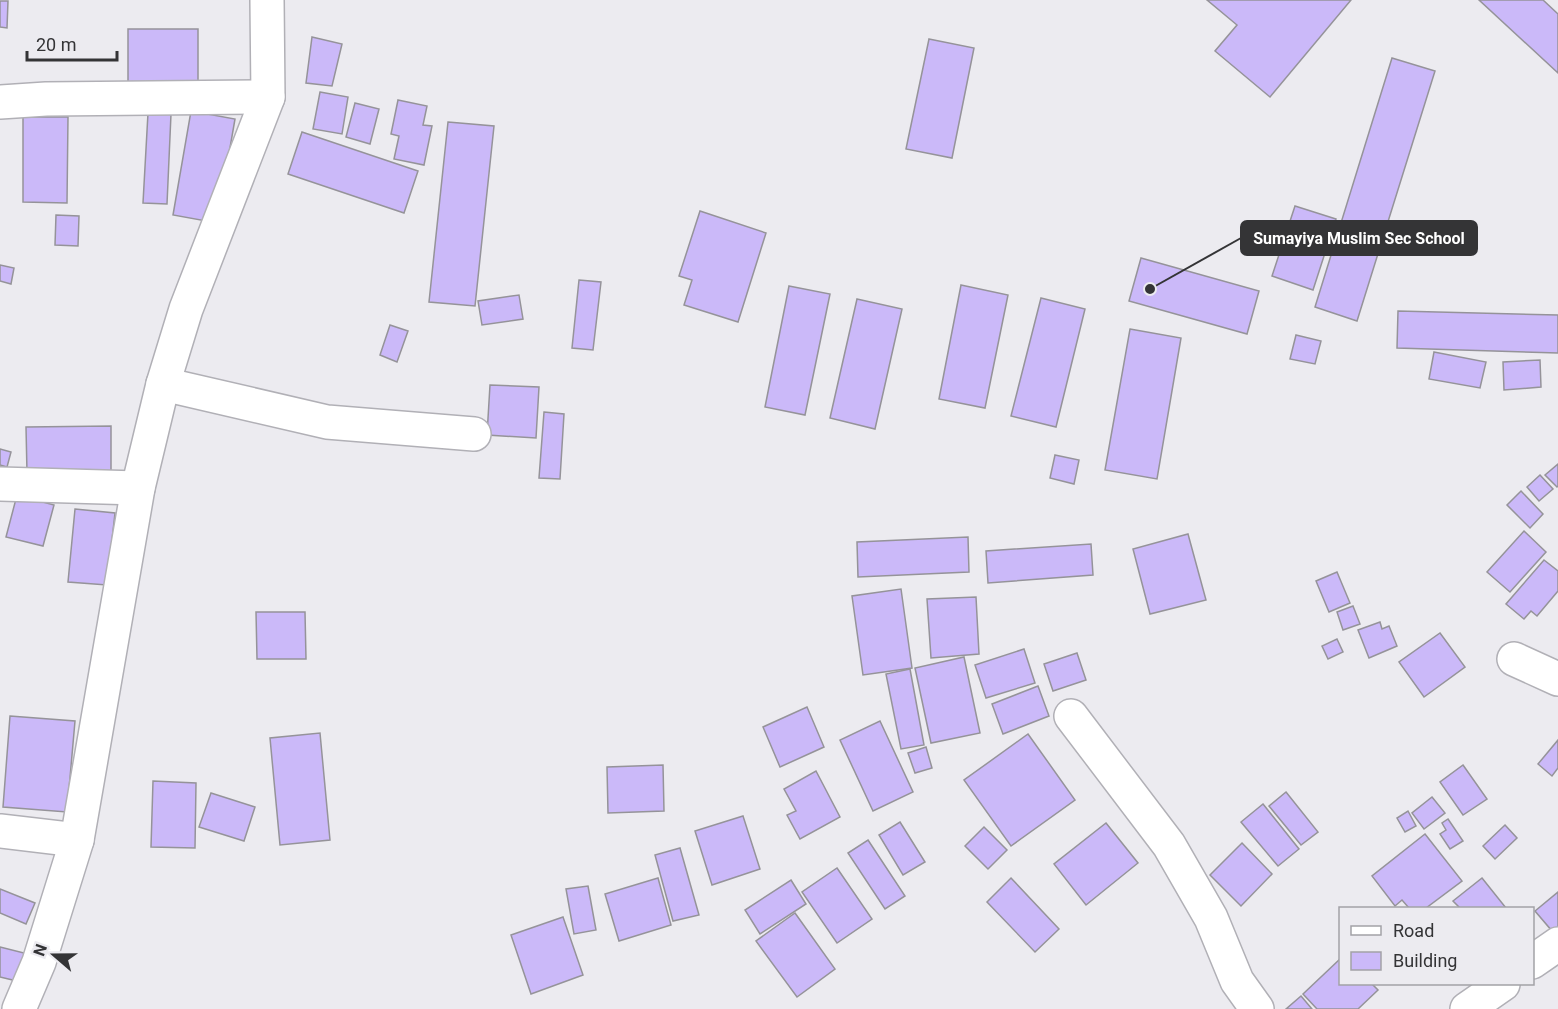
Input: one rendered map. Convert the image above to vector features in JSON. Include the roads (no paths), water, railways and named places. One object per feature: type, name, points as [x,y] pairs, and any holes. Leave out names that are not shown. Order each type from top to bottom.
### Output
[{"type":"street","points":[[19,1009],[39,963],[76,840],[138,488],[163,384],[186,309],[268,97],[267,0]]},
{"type":"street","points":[[0,102],[46,99],[268,97]]},
{"type":"street","points":[[163,384],[327,422],[474,434]]},
{"type":"street","points":[[0,484],[138,488]]},
{"type":"street","points":[[1514,659],[1558,679]]},
{"type":"street","points":[[1071,716],[1169,846],[1211,918],[1237,981],[1257,1009]]},
{"type":"street","points":[[0,831],[76,840]]},
{"type":"street","points":[[1534,962],[1558,944]]},
{"type":"street","points":[[1467,1009],[1502,985]]},
{"type":"place","name":"Sumayiya Muslim Sec School","points":[[1150,289]]}]
